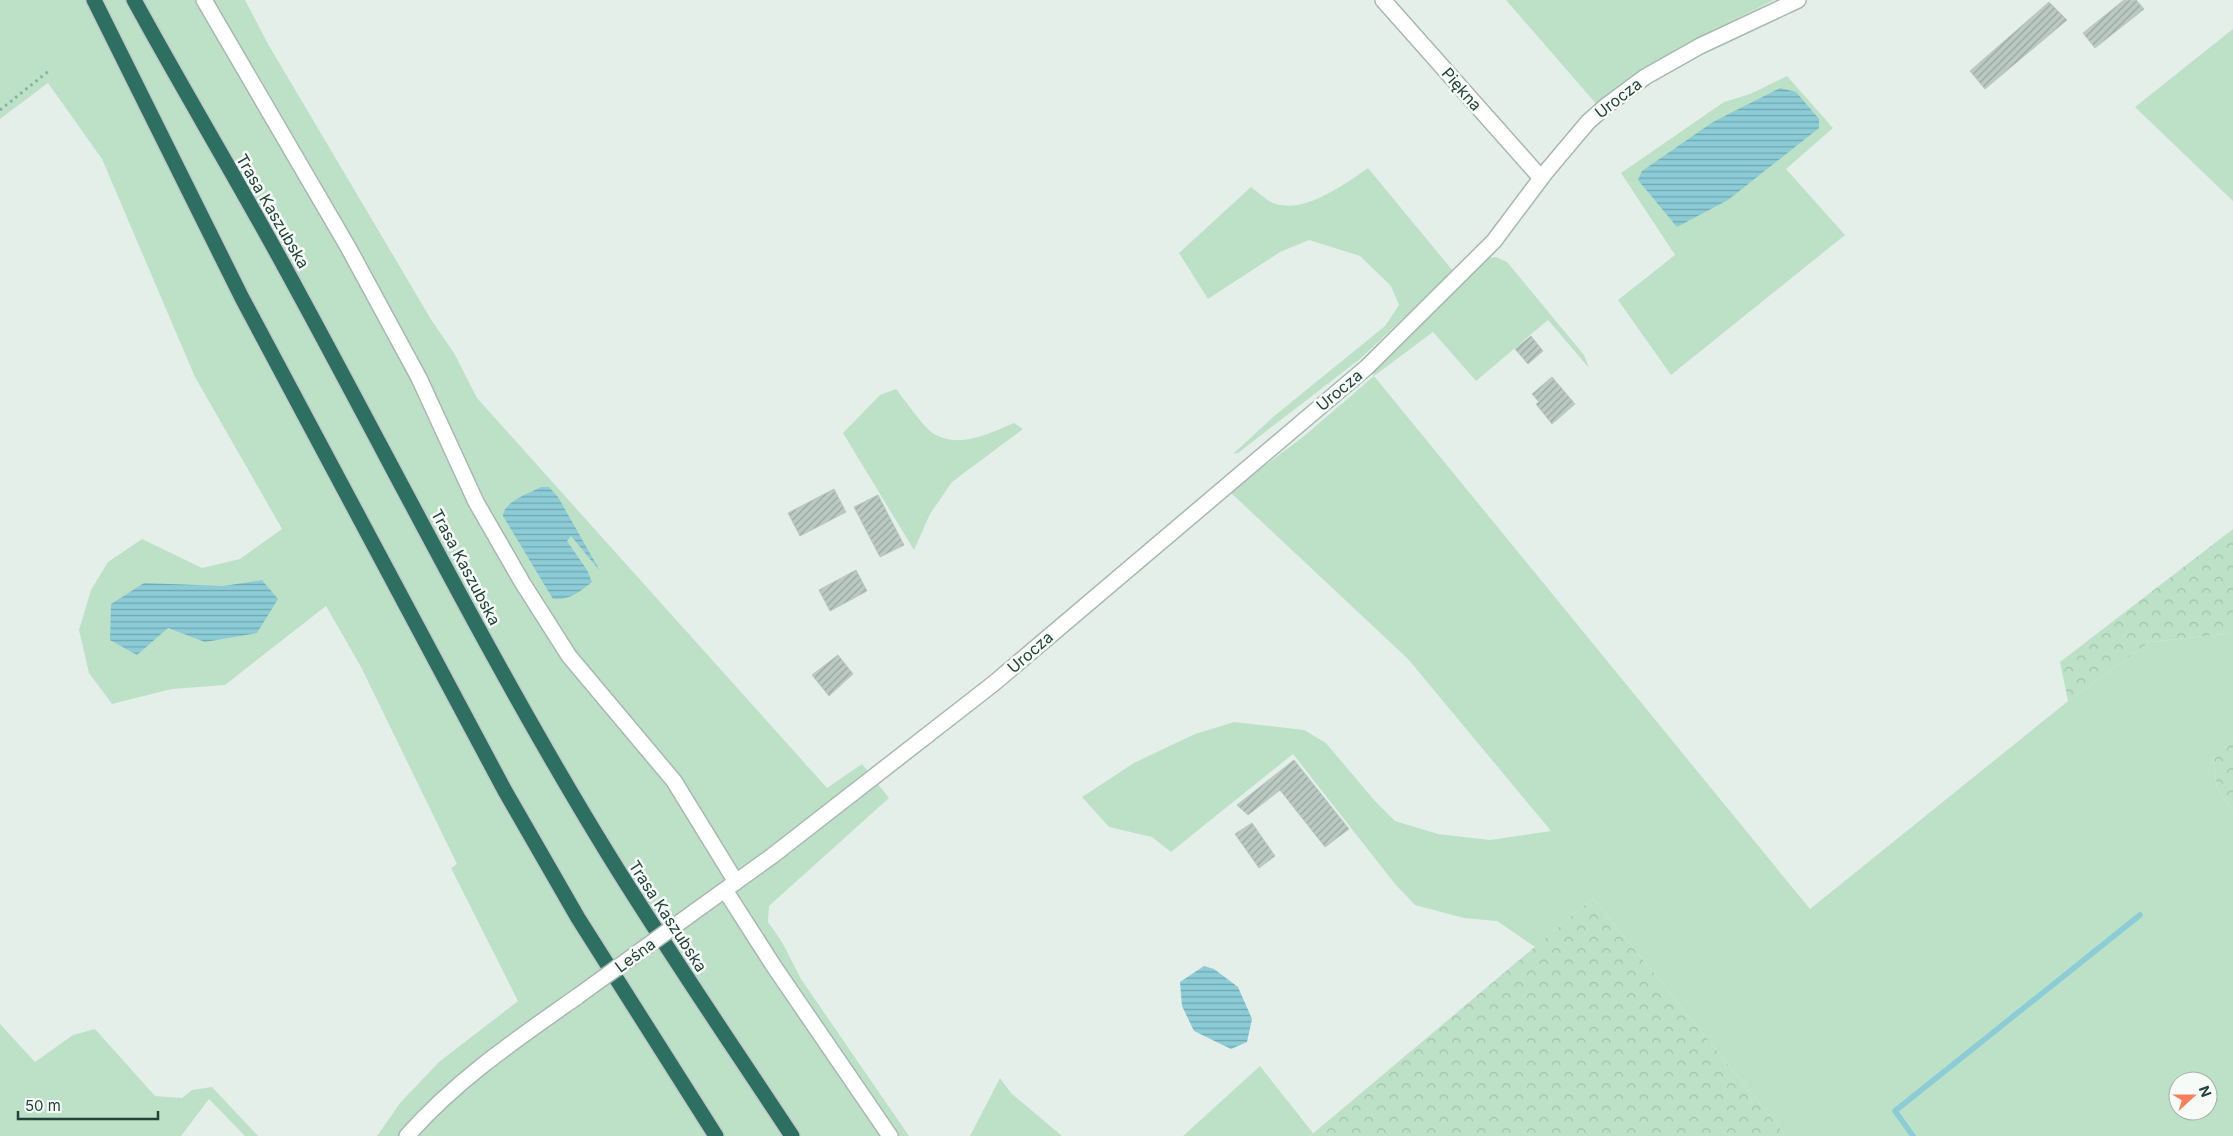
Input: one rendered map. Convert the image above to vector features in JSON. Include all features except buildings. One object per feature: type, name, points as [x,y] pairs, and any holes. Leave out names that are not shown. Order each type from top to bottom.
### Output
[{"type":"highway","points":[[94,0],[242,298],[505,791],[578,918],[716,1136]]},
{"type":"highway","name":"Trasa Kaszubska","points":[[134,0],[295,285],[485,640],[550,756],[613,862],[782,1122],[793,1136]]},
{"type":"street","points":[[204,0],[348,247],[419,378],[476,502],[522,582],[569,656],[674,781],[773,966],[890,1136]]},
{"type":"street","name":"Piękna","points":[[1384,0],[1541,178]]},
{"type":"street","name":"Urocza","points":[[869,781],[993,684],[1367,367],[1494,241],[1541,178],[1588,122],[1606,106],[1645,77],[1700,46],[1798,0]]},
{"type":"street","name":"Leśna","points":[[407,1136],[428,1112],[476,1069],[730,886],[869,781]]},
{"type":"path","points":[[0,110],[50,70]]},
{"type":"green space","points":[[0,0],[245,0],[268,44],[432,321],[454,353],[477,398],[827,788],[862,764],[889,798],[769,906],[768,922],[782,942],[801,979],[909,1136],[377,1136],[400,1103],[439,1062],[518,1001],[451,868],[457,864],[361,667],[326,606],[225,685],[172,689],[112,704],[89,673],[79,630],[91,590],[108,562],[142,539],[202,568],[240,559],[282,529],[195,377],[102,159],[48,83],[0,119]]},
{"type":"green space","points":[[1506,0],[1774,0],[1660,60],[1617,89],[1598,106]]},
{"type":"green space","points":[[2233,29],[2233,201],[2135,107]]},
{"type":"green space","points":[[1787,76],[1833,128],[1786,169],[1845,235],[1671,375],[1618,300],[1675,255],[1621,173],[1724,102],[1750,94]]},
{"type":"green space","points":[[1368,168],[1453,271],[1360,359],[1238,453],[1233,454],[1273,417],[1385,326],[1399,305],[1391,286],[1360,256],[1309,240],[1280,252],[1208,299],[1179,253],[1251,187],[1273,203],[1288,206],[1312,201],[1325,195]]},
{"type":"green space","points":[[1496,257],[1507,262],[1584,355],[1589,368],[1548,320],[1476,381],[1433,332],[1374,376],[1369,371],[1484,258]]},
{"type":"green space","points":[[1374,376],[1810,909],[2068,701],[2150,642],[2233,633],[2233,742],[2213,757],[2217,789],[2233,811],[2233,1136],[1786,1136],[1593,898],[1535,947],[1497,921],[1464,918],[1415,905],[1395,884],[1293,754],[1171,852],[1152,837],[1109,827],[1082,797],[1134,763],[1195,734],[1234,722],[1304,730],[1326,743],[1374,800],[1395,821],[1438,834],[1490,840],[1551,831],[1408,659],[1230,492],[1303,437]]},
{"type":"green space","points":[[896,389],[925,426],[934,434],[944,438],[964,440],[975,438],[1014,423],[1023,429],[952,482],[930,514],[914,550],[843,433],[880,395]]},
{"type":"green space","points":[[2233,529],[2233,633],[2150,642],[2068,701],[2060,662]]},
{"type":"green space","points":[[2233,742],[2233,811],[2217,789],[2213,756]]},
{"type":"green space","points":[[1593,898],[1786,1136],[1310,1136]]},
{"type":"green space","points":[[0,1024],[35,1062],[73,1035],[95,1029],[155,1096],[182,1098],[192,1090],[212,1087],[258,1136],[245,1136],[209,1099],[181,1136],[0,1136]]},
{"type":"green space","points":[[1260,1066],[1313,1133],[1310,1136],[1183,1136]]},
{"type":"green space","points":[[1000,1078],[1011,1093],[1062,1136],[970,1136]]},
{"type":"water","points":[[1780,88],[1796,92],[1819,119],[1819,128],[1728,200],[1677,227],[1638,180],[1642,171],[1713,122]]},
{"type":"water","points":[[541,487],[549,487],[558,497],[600,571],[571,536],[567,541],[587,570],[592,582],[574,595],[565,598],[553,599],[503,516],[504,511],[512,502]]},
{"type":"water","points":[[262,580],[278,599],[257,633],[205,642],[168,628],[137,655],[110,640],[111,604],[144,583],[223,586]]},
{"type":"water","points":[[1204,966],[1214,969],[1238,987],[1252,1019],[1247,1042],[1231,1049],[1194,1031],[1182,1006],[1180,982]]},
{"type":"waterway","points":[[1913,1136],[1895,1111],[2140,915]]}]
